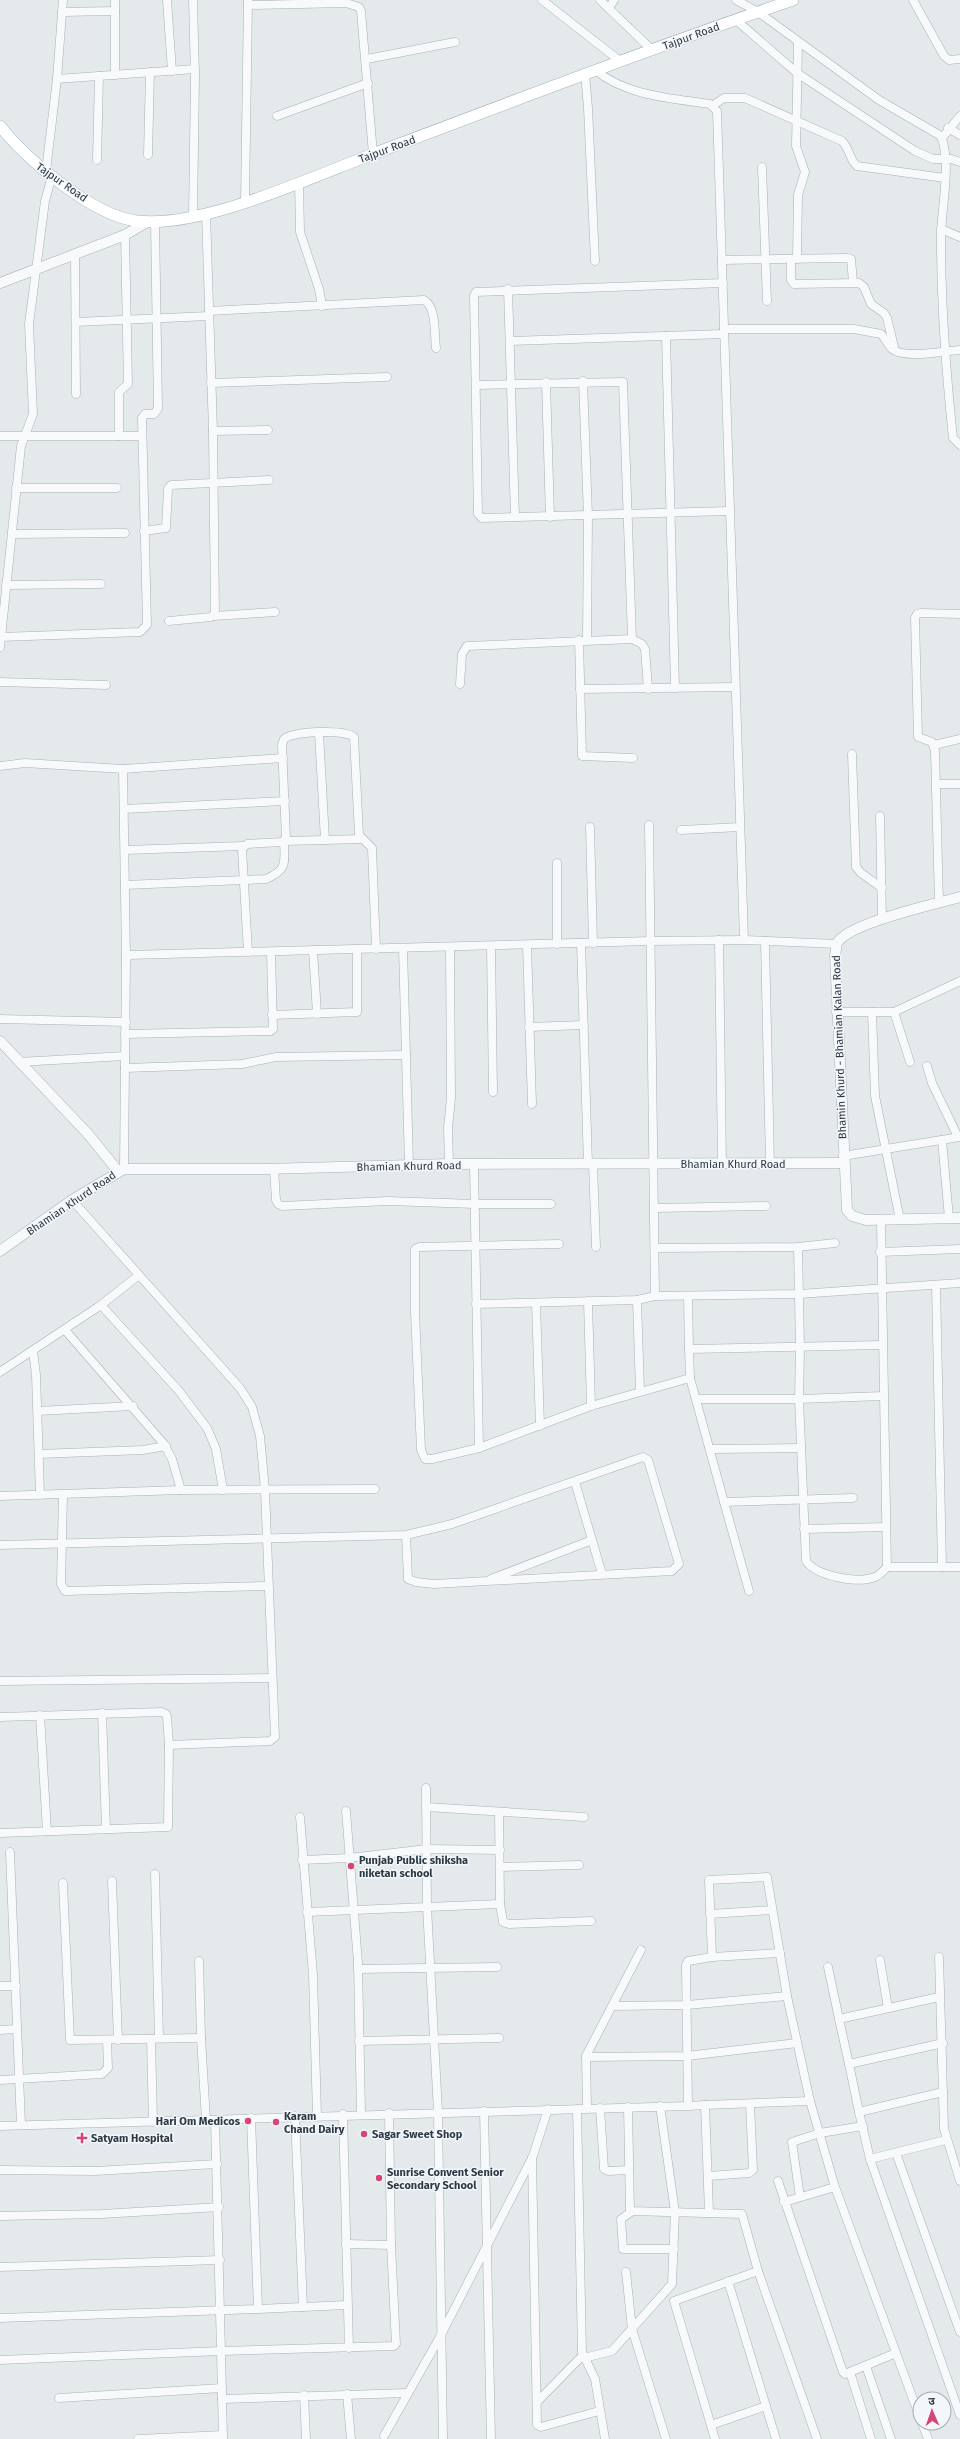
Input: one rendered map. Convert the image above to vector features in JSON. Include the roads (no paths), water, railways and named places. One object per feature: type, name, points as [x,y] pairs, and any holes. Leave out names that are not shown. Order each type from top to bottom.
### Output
[{"type":"main road","name":"Tajpur Road","points":[[0,126],[21,151],[49,173],[76,193],[111,213],[134,221],[151,222],[193,216],[246,201],[299,182],[590,72],[793,0]]},
{"type":"street","points":[[0,647],[20,446],[33,414],[28,337],[49,173],[63,0]]},
{"type":"street","points":[[115,0],[115,75]]},
{"type":"street","points":[[167,0],[172,70]]},
{"type":"street","points":[[193,0],[195,69],[193,216]]},
{"type":"street","points":[[542,0],[620,61]]},
{"type":"street","points":[[600,0],[652,50]]},
{"type":"street","points":[[609,8],[614,0]]},
{"type":"street","points":[[736,0],[746,3],[879,100],[931,129],[942,138],[947,159],[941,229],[944,351],[953,438],[960,445]]},
{"type":"street","points":[[913,0],[944,56],[949,60],[960,59]]},
{"type":"street","points":[[246,201],[248,2],[353,4],[361,11],[367,59],[374,154]]},
{"type":"street","points":[[62,12],[115,11]]},
{"type":"street","points":[[736,20],[798,73],[919,154],[933,159],[947,159],[960,162]]},
{"type":"street","points":[[367,59],[455,42]]},
{"type":"street","points":[[798,42],[796,146],[804,172],[798,194],[794,259],[791,280],[794,284],[860,283],[864,287],[871,304],[884,313],[895,350]]},
{"type":"street","points":[[57,79],[195,69]]},
{"type":"street","points":[[148,155],[150,72]]},
{"type":"street","points":[[595,261],[588,108],[590,72],[617,85],[638,92],[712,106],[717,111],[718,116],[729,511],[744,940]]},
{"type":"street","points":[[97,160],[99,76]]},
{"type":"street","points":[[277,116],[368,83]]},
{"type":"street","points":[[712,106],[724,98],[745,98],[842,141],[847,146],[852,162],[857,166],[945,178]]},
{"type":"street","points":[[942,138],[948,128],[960,116]]},
{"type":"street","points":[[948,128],[960,135]]},
{"type":"street","points":[[762,167],[767,301]]},
{"type":"street","points":[[299,182],[300,232],[319,289],[322,306]]},
{"type":"street","points":[[206,213],[213,431],[214,616]]},
{"type":"street","points":[[0,283],[125,235],[151,222],[156,318],[158,409],[154,414],[143,416],[142,436],[147,626],[140,632],[1,637]]},
{"type":"street","points":[[941,229],[960,237]]},
{"type":"street","points":[[119,436],[120,390],[128,384],[125,235]]},
{"type":"street","points":[[75,254],[76,394]]},
{"type":"street","points":[[722,260],[851,259],[853,282]]},
{"type":"street","points":[[723,283],[508,289],[476,292],[474,296],[477,385],[478,514],[482,518],[515,518],[729,511]]},
{"type":"street","points":[[508,289],[515,518]]},
{"type":"street","points":[[76,322],[424,300],[429,303],[432,311],[436,348]]},
{"type":"street","points":[[510,341],[666,336],[724,331],[872,331],[881,334],[895,350],[910,354],[960,350]]},
{"type":"street","points":[[666,336],[672,513],[675,688]]},
{"type":"street","points":[[212,383],[387,377]]},
{"type":"street","points":[[477,385],[583,381],[623,382],[632,639]]},
{"type":"street","points":[[583,381],[588,516],[580,689],[582,756],[633,758]]},
{"type":"street","points":[[546,382],[550,517]]},
{"type":"street","points":[[213,431],[268,430]]},
{"type":"street","points":[[0,436],[142,436]]},
{"type":"street","points":[[144,531],[166,528],[168,489],[171,485],[269,480]]},
{"type":"street","points":[[16,488],[117,488]]},
{"type":"street","points":[[12,534],[125,533]]},
{"type":"street","points":[[6,585],[101,584]]},
{"type":"street","points":[[169,621],[275,612]]},
{"type":"street","points":[[960,614],[921,613],[917,614],[915,618],[918,737],[934,745],[960,739]]},
{"type":"street","points":[[460,684],[462,654],[467,646],[632,639],[642,644],[645,649],[648,688]]},
{"type":"street","points":[[0,682],[106,685]]},
{"type":"street","points":[[580,689],[735,687]]},
{"type":"street","points":[[125,885],[244,881],[266,879],[279,873],[285,860],[285,801],[282,745],[288,736],[343,732],[354,737],[359,830],[362,839],[372,848],[376,949]]},
{"type":"street","points":[[319,733],[325,840]]},
{"type":"street","points":[[934,745],[939,903]]},
{"type":"street","points":[[852,754],[856,867],[861,873],[882,888]]},
{"type":"street","points":[[0,766],[25,763],[123,768],[283,758]]},
{"type":"street","points":[[121,1170],[126,1022],[123,768]]},
{"type":"street","points":[[936,784],[960,784]]},
{"type":"street","points":[[124,809],[285,801]]},
{"type":"street","points":[[880,816],[882,919]]},
{"type":"street","points":[[649,825],[655,1296]]},
{"type":"street","points":[[590,827],[593,943]]},
{"type":"street","points":[[681,830],[740,827]]},
{"type":"street","points":[[124,850],[243,846],[285,841],[362,839]]},
{"type":"street","points":[[243,846],[248,952]]},
{"type":"street","points":[[556,863],[557,944]]},
{"type":"street","name":"Bhamin Khurd - Bhamian Kalan Road","points":[[960,897],[882,919],[845,935],[837,944],[835,955],[836,1012],[843,1160],[847,1210],[852,1216],[859,1219],[881,1221],[960,1218]]},
{"type":"street","points":[[719,940],[722,1165]]},
{"type":"street","points":[[126,957],[129,955],[651,941],[744,940],[837,944]]},
{"type":"street","points":[[766,941],[770,1164]]},
{"type":"street","points":[[581,943],[590,1164],[596,1247]]},
{"type":"street","points":[[527,945],[532,1104]]},
{"type":"street","points":[[491,946],[493,1092]]},
{"type":"street","points":[[449,1164],[448,1128],[452,1098],[450,947]]},
{"type":"street","points":[[403,948],[409,1165]]},
{"type":"street","points":[[272,1015],[358,1011],[357,949]]},
{"type":"street","points":[[313,950],[317,1014]]},
{"type":"street","points":[[125,1034],[269,1032],[273,1028],[271,952]]},
{"type":"street","points":[[836,1012],[894,1012],[960,981]]},
{"type":"street","points":[[872,1012],[875,1096],[900,1220]]},
{"type":"street","points":[[894,1012],[910,1062]]},
{"type":"street","points":[[0,1019],[126,1022]]},
{"type":"street","points":[[530,1027],[584,1025]]},
{"type":"street","points":[[0,1041],[121,1170]]},
{"type":"street","points":[[125,1068],[242,1064],[276,1057],[406,1055]]},
{"type":"street","points":[[19,1062],[125,1056]]},
{"type":"street","points":[[843,1160],[885,1150],[959,1137],[932,1083],[927,1066]]},
{"type":"street","points":[[942,1140],[949,1218]]},
{"type":"street","name":"Bhamian Khurd Road","points":[[0,1251],[72,1200],[121,1170],[274,1169],[449,1164],[722,1165],[843,1160]]},
{"type":"street","points":[[474,1165],[479,1448]]},
{"type":"street","points":[[274,1169],[276,1200],[280,1205],[388,1200],[475,1204],[551,1204]]},
{"type":"street","points":[[72,1200],[240,1388],[252,1406],[260,1436],[265,1490],[275,1737],[273,1741],[169,1745]]},
{"type":"street","points":[[654,1208],[766,1206]]},
{"type":"street","points":[[881,1221],[880,1252],[887,1567]]},
{"type":"street","points":[[654,1248],[798,1246],[835,1243]]},
{"type":"street","points":[[559,1244],[419,1247],[415,1249],[415,1312],[423,1456],[425,1459],[432,1460],[479,1448],[591,1406],[690,1378]]},
{"type":"street","points":[[798,1246],[800,1348],[799,1399],[806,1561],[811,1567],[821,1572],[846,1579],[869,1579],[878,1576],[887,1567],[960,1567]]},
{"type":"street","points":[[880,1252],[960,1249]]},
{"type":"street","points":[[0,1372],[101,1305],[139,1275]]},
{"type":"street","points":[[476,1304],[637,1300],[655,1296],[798,1294],[881,1287],[960,1283]]},
{"type":"street","points":[[936,1285],[942,1567]]},
{"type":"street","points":[[688,1296],[690,1378],[749,1591]]},
{"type":"street","points":[[637,1300],[640,1391]]},
{"type":"street","points":[[588,1301],[591,1406]]},
{"type":"street","points":[[536,1303],[540,1426]]},
{"type":"street","points":[[101,1305],[179,1391],[207,1428],[216,1449],[223,1490]]},
{"type":"street","points":[[64,1330],[133,1406],[166,1446],[172,1459],[181,1490]]},
{"type":"street","points":[[690,1349],[800,1348],[882,1345]]},
{"type":"street","points":[[33,1351],[38,1411],[40,1496]]},
{"type":"street","points":[[697,1399],[799,1399],[883,1396]]},
{"type":"street","points":[[38,1411],[133,1406]]},
{"type":"street","points":[[38,1454],[143,1450],[166,1446]]},
{"type":"street","points":[[710,1449],[801,1448]]},
{"type":"street","points":[[0,1545],[406,1535],[452,1524],[643,1457],[648,1460],[655,1477],[678,1560],[677,1568],[672,1571],[434,1584],[410,1580],[408,1576],[406,1535]]},
{"type":"street","points":[[575,1482],[602,1574]]},
{"type":"street","points":[[0,1496],[63,1496],[181,1490],[375,1489]]},
{"type":"street","points":[[63,1496],[61,1584],[65,1591],[268,1586]]},
{"type":"street","points":[[724,1502],[803,1498],[853,1498]]},
{"type":"street","points":[[804,1529],[886,1527]]},
{"type":"street","points":[[484,1581],[592,1540]]},
{"type":"street","points":[[0,1681],[272,1678]]},
{"type":"street","points":[[102,1713],[106,1829]]},
{"type":"street","points":[[0,1717],[102,1713],[165,1713],[167,1718],[169,1745],[168,1827],[0,1832]]},
{"type":"street","points":[[40,1715],[47,1831]]},
{"type":"street","points":[[426,1788],[427,1907],[438,2112],[443,2439]]},
{"type":"street","points":[[426,1807],[584,1817]]},
{"type":"street","points":[[346,1811],[358,1969],[361,2114]]},
{"type":"street","points":[[499,1812],[501,1867],[500,1904],[503,1922],[509,1924],[591,1922]]},
{"type":"street","points":[[300,1817],[302,1860],[313,1975],[317,2115]]},
{"type":"street","points":[[302,1860],[349,1858],[426,1849],[500,1850]]},
{"type":"street","points":[[10,1852],[21,2125]]},
{"type":"street","points":[[501,1867],[579,1865]]},
{"type":"street","points":[[153,2122],[155,2039],[155,1874]]},
{"type":"street","points":[[712,1957],[708,1883],[710,1880],[767,1877],[787,1996],[810,2101],[835,2187],[912,2396]]},
{"type":"street","points":[[112,1881],[118,2040]]},
{"type":"street","points":[[62,1883],[69,2038],[74,2041],[201,2038]]},
{"type":"street","points":[[307,1912],[500,1904]]},
{"type":"street","points":[[710,1914],[772,1910]]},
{"type":"street","points":[[587,2108],[586,2057],[641,1950]]},
{"type":"street","points":[[688,2106],[687,1962],[712,1957],[780,1953]]},
{"type":"street","points":[[939,1957],[939,1997],[943,2043],[943,2092],[946,2140],[960,2181]]},
{"type":"street","points":[[880,1960],[888,2008]]},
{"type":"street","points":[[199,1961],[201,2038],[206,2120]]},
{"type":"street","points":[[358,1969],[497,1967]]},
{"type":"street","points":[[828,1967],[870,2159],[960,2415]]},
{"type":"street","points":[[0,1986],[16,1986]]},
{"type":"street","points":[[613,2006],[687,2005],[787,1996]]},
{"type":"street","points":[[840,2019],[939,1997]]},
{"type":"street","points":[[0,2030],[17,2029]]},
{"type":"street","points":[[359,2041],[499,2038]]},
{"type":"street","points":[[0,2080],[105,2072],[109,2065],[107,2040]]},
{"type":"street","points":[[586,2057],[688,2056],[797,2043]]},
{"type":"street","points":[[849,2064],[943,2043]]},
{"type":"street","points":[[859,2112],[943,2092]]},
{"type":"street","points":[[0,2126],[215,2120],[343,2114],[688,2106],[810,2101]]},
{"type":"street","points":[[709,2176],[749,2173],[753,2170],[750,2104]]},
{"type":"street","points":[[705,2105],[709,2176],[709,2212]]},
{"type":"street","points":[[537,2402],[583,2356],[610,2352],[632,2330],[671,2286],[675,2212],[660,2106]]},
{"type":"street","points":[[628,2107],[628,2170],[631,2212]]},
{"type":"street","points":[[600,2108],[604,2169],[608,2171],[628,2170]]},
{"type":"street","points":[[384,2436],[441,2335],[532,2157],[548,2109]]},
{"type":"street","points":[[576,2109],[583,2356],[595,2379],[599,2411],[605,2439]]},
{"type":"street","points":[[484,2111],[491,2439]]},
{"type":"street","points":[[0,2360],[221,2351],[349,2348],[396,2345],[391,2245],[389,2113]]},
{"type":"street","points":[[343,2114],[349,2348]]},
{"type":"street","points":[[295,2116],[303,2307]]},
{"type":"street","points":[[251,2118],[258,2309]]},
{"type":"street","points":[[138,2439],[223,2437],[219,2207],[215,2120]]},
{"type":"street","points":[[800,2197],[792,2142],[820,2133],[863,2126]]},
{"type":"street","points":[[870,2159],[946,2140]]},
{"type":"street","points":[[896,2153],[960,2332]]},
{"type":"street","points":[[532,2157],[538,2426],[540,2427],[599,2411]]},
{"type":"street","points":[[0,2170],[95,2171],[217,2164]]},
{"type":"street","points":[[778,2181],[843,2372],[850,2372],[896,2353]]},
{"type":"street","points":[[784,2202],[835,2187]]},
{"type":"street","points":[[0,2216],[102,2214],[219,2207]]},
{"type":"street","points":[[674,2249],[623,2249],[621,2219],[631,2212],[709,2212],[742,2214],[758,2271],[817,2439]]},
{"type":"street","points":[[346,2244],[391,2245]]},
{"type":"street","points":[[0,2267],[220,2260]]},
{"type":"street","points":[[715,2439],[674,2302],[675,2299],[758,2271]]},
{"type":"street","points":[[626,2272],[632,2330],[666,2439]]},
{"type":"street","points":[[728,2281],[776,2439]]},
{"type":"street","points":[[0,2318],[347,2305]]},
{"type":"street","points":[[866,2366],[891,2439]]},
{"type":"street","points":[[850,2372],[871,2439]]},
{"type":"street","points":[[59,2398],[222,2388]]},
{"type":"street","points":[[222,2399],[407,2393]]},
{"type":"street","points":[[347,2394],[351,2439]]},
{"type":"street","points":[[304,2396],[306,2439]]},
{"type":"street","points":[[711,2424],[766,2406]]},
{"type":"place","name":"Punjab Public shiksha niketan school","points":[[351,1866]]},
{"type":"place","name":"Hari Om Medicos","points":[[248,2121]]},
{"type":"place","name":"Karam Chand Dairy","points":[[276,2122]]},
{"type":"place","name":"Sagar Sweet Shop","points":[[364,2134]]},
{"type":"place","name":"Satyam Hospital","points":[[82,2138]]},
{"type":"place","name":"Sunrise Convent Senior Secondary School","points":[[379,2178]]}]
